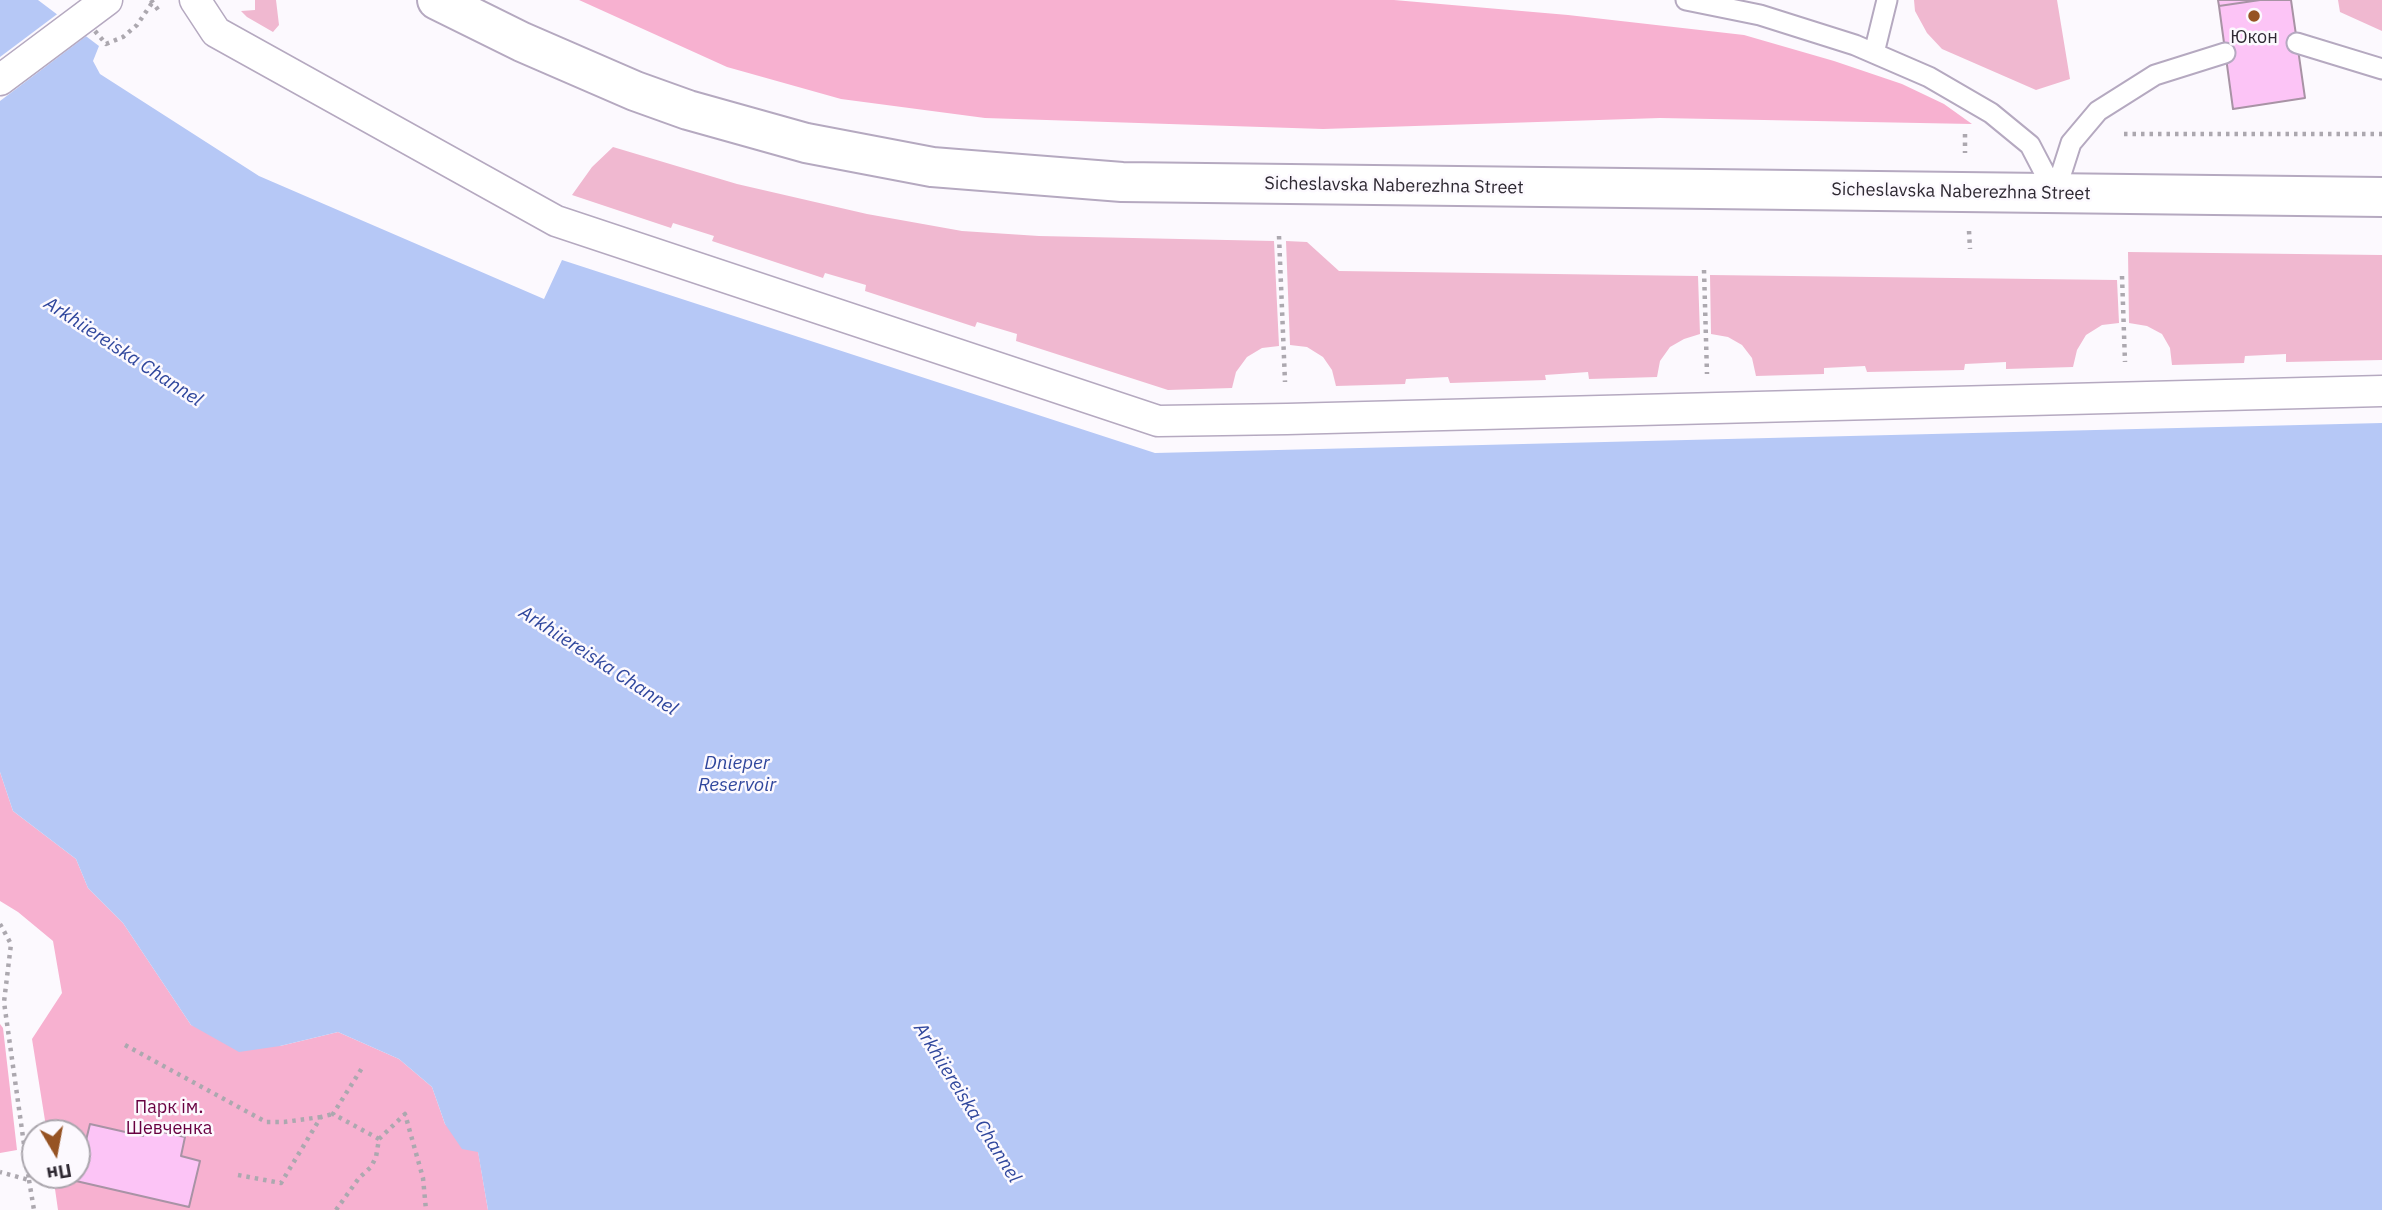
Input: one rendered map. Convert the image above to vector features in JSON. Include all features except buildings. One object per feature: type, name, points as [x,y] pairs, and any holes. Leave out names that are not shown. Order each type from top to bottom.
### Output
[{"type":"main road","name":"Sicheslavska Naberezhna Street","points":[[437,0],[522,42],[635,91],[688,110],[806,143],[932,167],[1135,182],[2382,197]]},
{"type":"street","points":[[0,80],[107,0]]},
{"type":"street","points":[[195,0],[216,32],[556,220],[1158,421],[2382,391]]},
{"type":"lane","points":[[1686,0],[1760,15],[1855,45],[1929,77],[1991,113],[2030,145],[2055,193]]},
{"type":"lane","points":[[1874,53],[1887,0]]},
{"type":"lane","points":[[2297,43],[2382,69]]},
{"type":"lane","points":[[2055,193],[2071,143],[2098,111],[2155,75],[2225,53]]},
{"type":"path","points":[[95,31],[106,44],[123,37],[137,25],[154,0]]},
{"type":"path","points":[[1970,249],[1964,134],[2016,133]]},
{"type":"path","points":[[2079,134],[2382,134]]},
{"type":"path","points":[[1279,236],[1287,419]]},
{"type":"path","points":[[1704,270],[1707,408]]},
{"type":"path","points":[[2122,276],[2126,398]]},
{"type":"path","points":[[0,924],[12,944],[5,1002],[21,1121]]},
{"type":"path","points":[[125,1045],[266,1122],[284,1122],[333,1114],[379,1139]]},
{"type":"path","points":[[333,1114],[362,1068]]},
{"type":"path","points":[[336,1210],[359,1178],[371,1167],[379,1139],[405,1114],[423,1178],[426,1210]]},
{"type":"path","points":[[238,1175],[281,1183],[321,1117]]},
{"type":"path","points":[[0,1172],[21,1178]]},
{"type":"path","points":[[30,1189],[34,1210]]},
{"type":"shaded area","points":[[255,0],[276,0],[279,25],[273,32],[241,11],[255,10]]},
{"type":"shaded area","points":[[1914,0],[2057,0],[2070,79],[2036,90],[1942,49],[1927,33],[1915,11]]},
{"type":"shaded area","points":[[2338,0],[2382,0],[2382,31],[2340,12]]},
{"type":"shaded area","points":[[613,147],[737,184],[867,214],[962,231],[1039,236],[1274,241],[1279,346],[1262,348],[1247,357],[1236,372],[1232,388],[1168,390],[1016,341],[1017,334],[977,322],[975,327],[865,291],[866,285],[825,273],[823,278],[712,241],[714,236],[673,223],[671,228],[572,195],[592,167]]},
{"type":"shaded area","points":[[1286,241],[1307,242],[1339,271],[1698,276],[1700,334],[1670,347],[1660,361],[1657,377],[1589,379],[1588,372],[1545,375],[1546,380],[1450,383],[1448,377],[1406,379],[1405,384],[1336,386],[1332,370],[1323,357],[1307,347],[1290,345]]},
{"type":"shaded area","points":[[2128,252],[2382,255],[2382,360],[2286,362],[2286,354],[2245,356],[2244,363],[2172,365],[2170,348],[2162,334],[2147,326],[2129,323]]},
{"type":"shaded area","points":[[1710,275],[2117,280],[2119,323],[2102,325],[2086,335],[2077,350],[2073,367],[2006,369],[2006,362],[1965,364],[1964,370],[1867,372],[1865,366],[1824,368],[1824,374],[1756,376],[1752,358],[1742,345],[1728,337],[1711,334]]},
{"type":"green space","points":[[579,0],[1394,0],[1568,15],[1744,35],[1902,84],[1944,104],[1972,124],[1660,118],[1323,129],[985,118],[841,99],[727,67]]},
{"type":"green space","name":"Парк iм. Шевченка","points":[[0,772],[13,811],[76,859],[88,888],[123,923],[191,1025],[280,1046],[338,1032],[399,1059],[432,1087],[445,1124],[478,1151],[488,1210],[58,1210],[55,1189],[91,1189],[91,1119],[45,1119],[32,1039],[62,993],[53,941],[0,901]]},
{"type":"green space","points":[[0,1024],[3,1028],[17,1150],[0,1153]]},
{"type":"water","name":"Dnieper Reservoir","points":[[0,0],[38,0],[99,46],[93,61],[100,74],[259,176],[544,299],[562,260],[1155,453],[2382,423],[2382,1210],[488,1210],[478,1152],[462,1149],[445,1124],[432,1087],[399,1059],[338,1032],[280,1046],[239,1052],[191,1025],[123,923],[88,888],[76,859],[13,811],[0,772]]},
{"type":"pier","points":[[60,12],[89,34],[0,101],[0,57]]},
{"type":"place","name":"Юкон","points":[[2254,16]]},
{"type":"water label","name":"Arkhiiereiska Channel","points":[[123,352]]},
{"type":"water label","name":"Arkhiiereiska Channel","points":[[598,661]]},
{"type":"water label","name":"Arkhiiereiska Channel","points":[[967,1103]]}]
